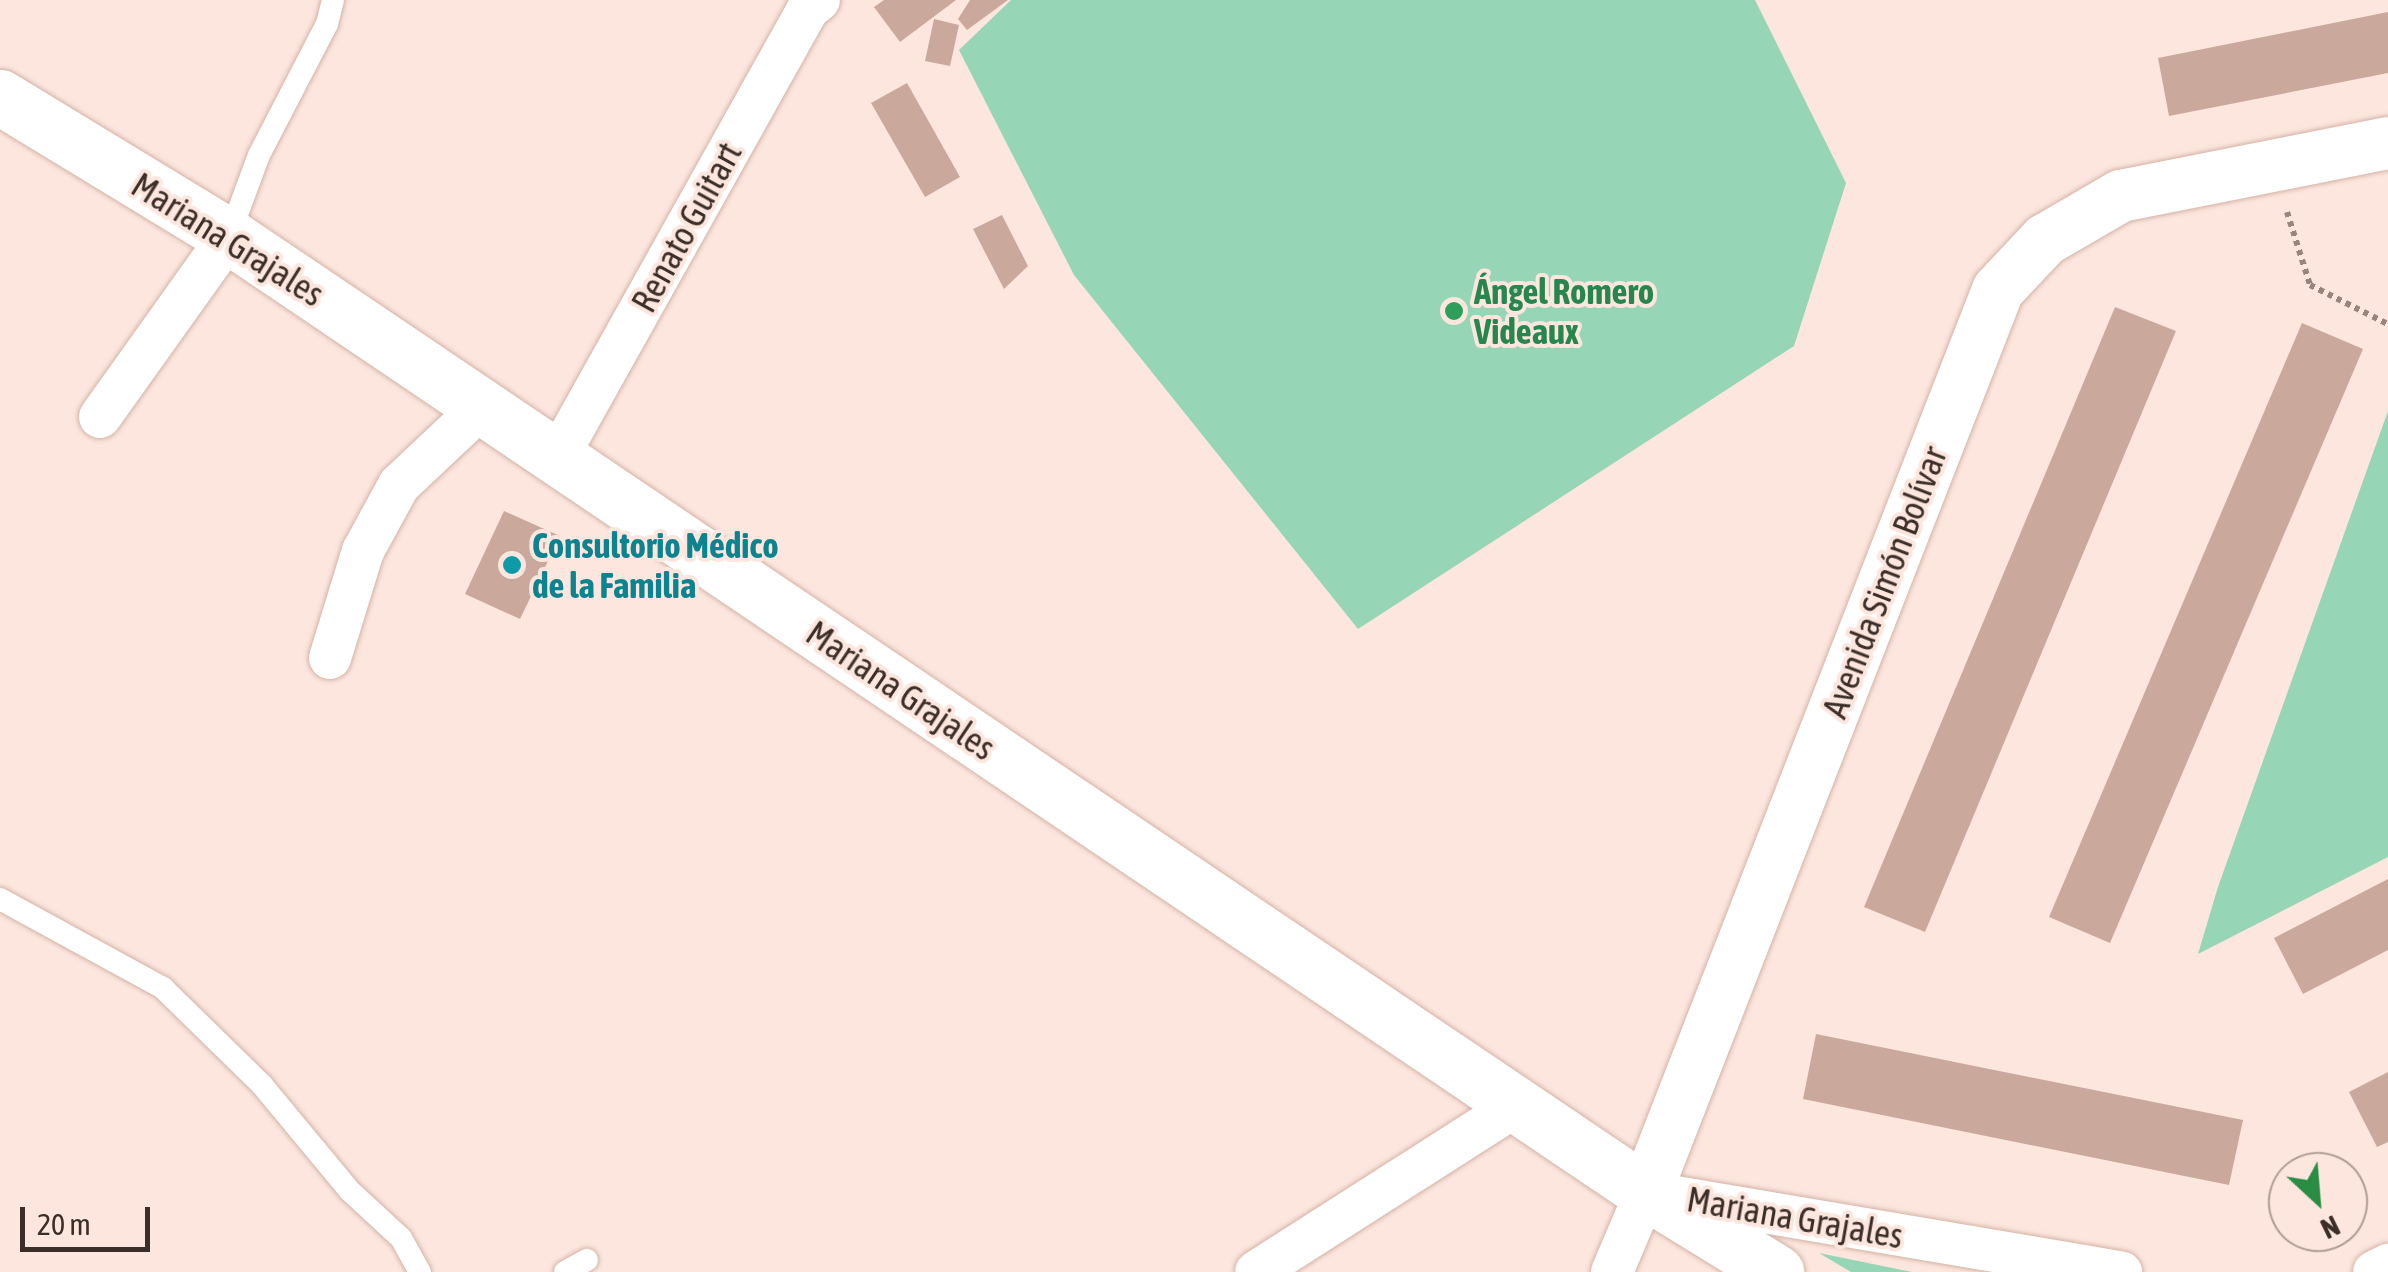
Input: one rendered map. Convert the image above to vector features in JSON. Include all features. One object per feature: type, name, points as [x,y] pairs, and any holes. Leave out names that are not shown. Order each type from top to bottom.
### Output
[{"type":"main road","name":"Mariana Grajales","points":[[0,97],[229,236],[1517,1106],[1776,1272]]},
{"type":"street","name":"Renato Guitart","points":[[556,458],[810,3]]},
{"type":"street","name":"Avenida Simón Bolívar","points":[[1612,1272],[1998,290],[2045,240],[2121,196],[2388,143]]},
{"type":"street","points":[[100,416],[229,236]]},
{"type":"street","points":[[330,658],[362,550],[400,485],[484,405]]},
{"type":"street","points":[[1256,1272],[1517,1106]]},
{"type":"street","name":"Mariana Grajales","points":[[1646,1192],[2121,1272]]},
{"type":"street","points":[[2374,1272],[2388,1264]]},
{"type":"lane","points":[[229,236],[258,154],[327,24],[333,0]]},
{"type":"lane","points":[[0,899],[163,988],[262,1084],[350,1191],[401,1238],[420,1272]]},
{"type":"lane","points":[[565,1272],[587,1260]]},
{"type":"path","points":[[2272,166],[2310,284],[2388,324]]},
{"type":"green space","name":"Ángel Romero Videaux","points":[[1011,0],[1755,0],[1846,183],[1794,346],[1358,629],[1074,275],[959,50]]},
{"type":"green space","points":[[2388,411],[2388,857],[2198,954],[2218,887]]},
{"type":"green space","points":[[1819,1253],[1912,1272],[1851,1272]]},
{"type":"building","points":[[884,0],[956,0],[900,42],[874,7]]},
{"type":"building","points":[[970,0],[1008,0],[967,30],[958,19]]},
{"type":"building","points":[[2388,12],[2388,73],[2169,116],[2158,58]]},
{"type":"building","points":[[934,19],[959,25],[950,66],[925,61]]},
{"type":"building","points":[[907,83],[960,177],[925,197],[871,103]]},
{"type":"building","points":[[1002,215],[1028,266],[1004,289],[973,229]]},
{"type":"building","points":[[2115,307],[2176,331],[1925,932],[1864,907]]},
{"type":"building","points":[[2302,323],[2363,349],[2110,943],[2049,917]]},
{"type":"building","name":"Consultorio Médico de la Familia","points":[[504,511],[560,536],[520,619],[465,594]]},
{"type":"building","points":[[2388,879],[2388,950],[2303,994],[2274,938]]},
{"type":"building","points":[[1816,1034],[2243,1120],[2229,1185],[1803,1099]]},
{"type":"building","points":[[2388,1072],[2388,1142],[2377,1147],[2349,1092]]},
{"type":"place","name":"Ángel Romero Videaux","points":[[1454,311]]},
{"type":"place","name":"Consultorio Médico de la Familia","points":[[512,565]]}]
